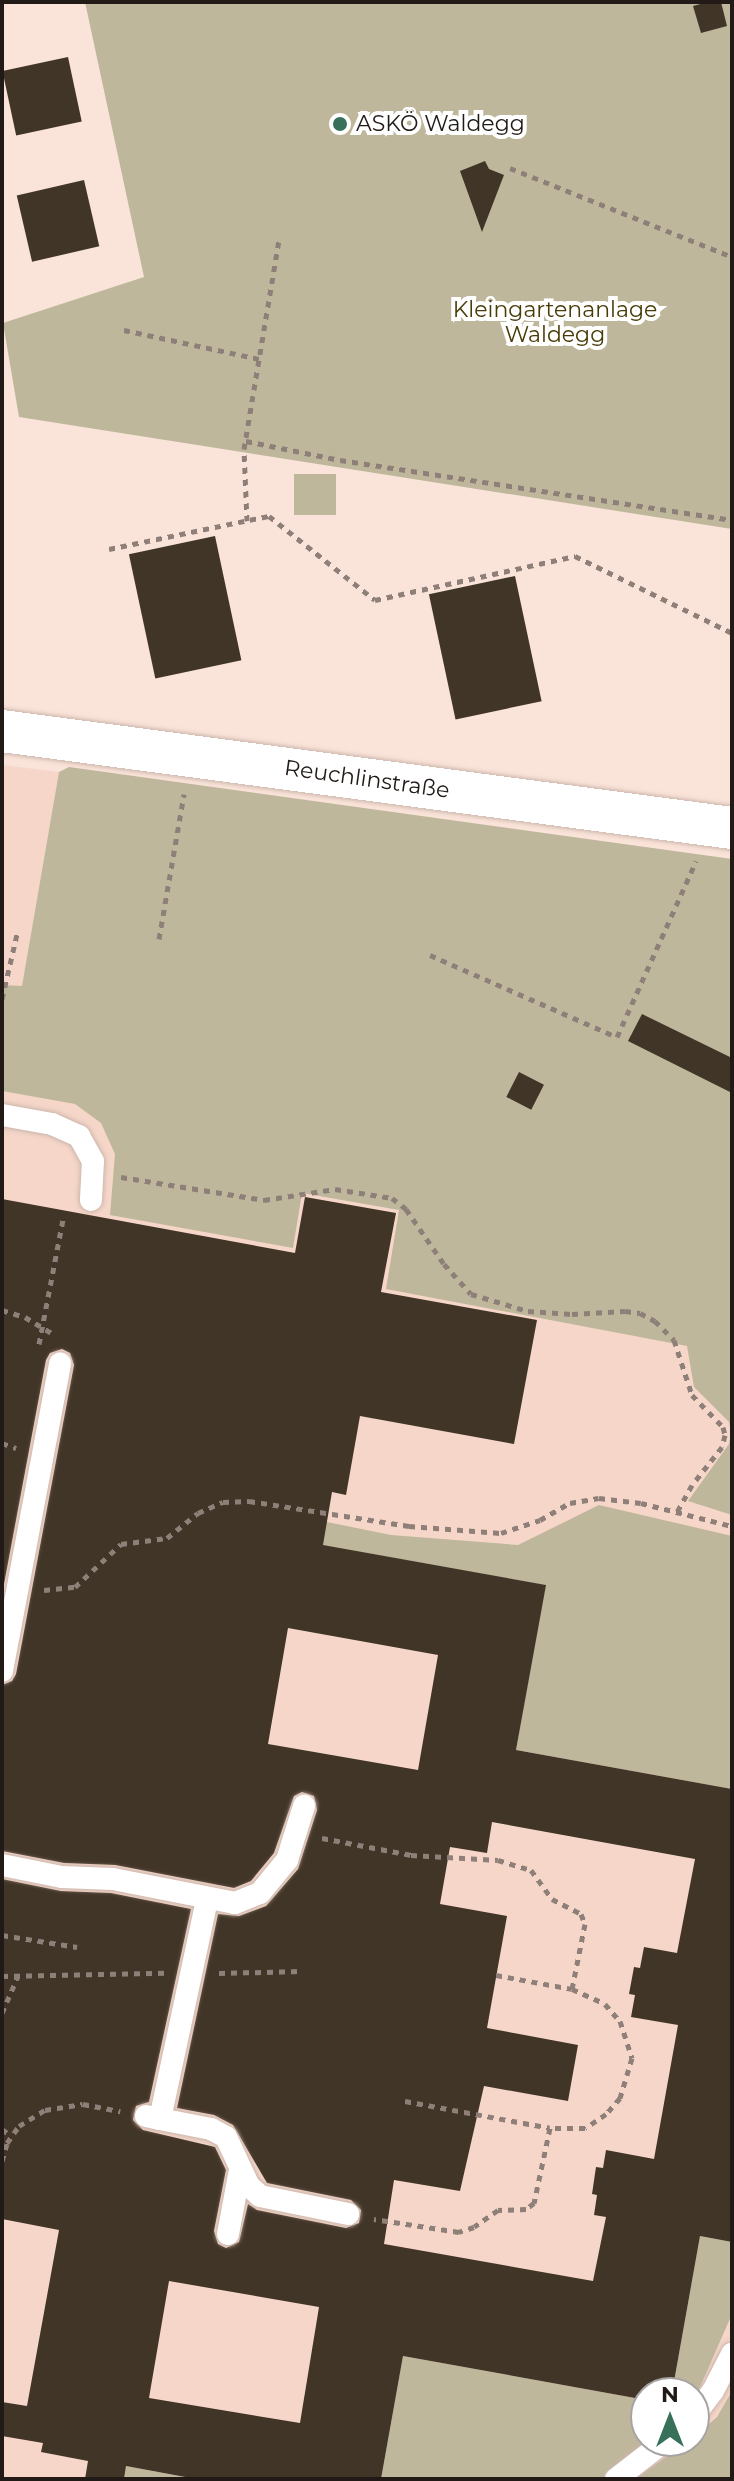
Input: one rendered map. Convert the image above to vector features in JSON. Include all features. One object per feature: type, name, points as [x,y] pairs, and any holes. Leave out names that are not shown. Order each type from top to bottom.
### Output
[{"type":"street","name":"Reuchlinstraße","points":[[2,731],[717,826]]},
{"type":"lane","points":[[2,1115],[52,1124],[79,1136],[88,1146],[94,1173],[91,1200]]},
{"type":"lane","points":[[2,1671],[60,1363]]},
{"type":"lane","points":[[2,1865],[62,1877],[113,1879],[235,1903],[260,1893],[287,1860],[304,1806]]},
{"type":"lane","points":[[207,1899],[153,2117],[211,2129],[226,2137],[240,2170],[260,2196],[348,2214]]},
{"type":"lane","points":[[228,2234],[240,2170]]},
{"type":"lane","points":[[710,2390],[732,2354]]},
{"type":"lane","points":[[616,2479],[644,2457]]},
{"type":"path","points":[[510,168],[732,257]]},
{"type":"path","points":[[247,521],[243,499],[246,441],[279,239]]},
{"type":"path","points":[[124,330],[259,359]]},
{"type":"path","points":[[246,441],[340,460],[732,520]]},
{"type":"path","points":[[109,549],[269,516],[375,600],[575,556],[732,633]]},
{"type":"path","points":[[159,939],[191,755]]},
{"type":"path","points":[[430,955],[617,1037],[717,826]]},
{"type":"path","points":[[2,999],[17,934]]},
{"type":"path","points":[[94,1173],[264,1200],[335,1189],[392,1198],[406,1209],[444,1264],[471,1294],[528,1311],[572,1314],[625,1311],[640,1313],[655,1321],[674,1340],[692,1395],[723,1427],[725,1435],[722,1447],[677,1512]]},
{"type":"path","points":[[43,1327],[63,1219]]},
{"type":"path","points":[[2,1310],[61,1338]]},
{"type":"path","points":[[2,1443],[20,1450]]},
{"type":"path","points":[[18,1586],[62,1591],[75,1587],[121,1544],[167,1538],[198,1513],[223,1502],[249,1501],[409,1526],[501,1533],[522,1527],[570,1503],[590,1498],[677,1512],[732,1526]]},
{"type":"path","points":[[297,1833],[411,1855],[498,1860],[531,1870],[552,1899],[575,1909],[585,1924],[572,1989]]},
{"type":"path","points":[[2,1935],[77,1947]]},
{"type":"path","points":[[2,1976],[302,1971]]},
{"type":"path","points":[[405,2101],[550,2128],[585,2128],[606,2114],[620,2098],[630,2075],[632,2058],[620,2021],[605,2004],[572,1989],[496,1975]]},
{"type":"path","points":[[2,2013],[18,1976]]},
{"type":"path","points":[[2,2161],[11,2136],[32,2116],[61,2105],[83,2104],[153,2117]]},
{"type":"path","points":[[348,2214],[459,2232],[474,2227],[498,2210],[526,2209],[534,2203],[550,2128]]},
{"type":"path","points":[[2,2129],[11,2136]]},
{"type":"shaded area","points":[[2,765],[59,772],[22,987],[2,985]]},
{"type":"shaded area","points":[[2,1091],[732,1221],[732,2479],[2,2479]]},
{"type":"green space","name":"Kleingartenanlage Waldegg","points":[[85,2],[732,2],[732,529],[19,417],[3,323],[144,277]]},
{"type":"green space","points":[[294,474],[336,474],[336,515],[294,515]]},
{"type":"green space","points":[[69,767],[732,859],[732,1515],[688,1501],[729,1444],[731,1432],[729,1422],[694,1387],[687,1346],[386,1289],[399,1210],[302,1193],[293,1248],[110,1215],[115,1154],[101,1123],[75,1104],[2,1091],[2,985],[22,986],[59,772]]},
{"type":"green space","points":[[599,1505],[732,1536],[732,1789],[516,1750],[545,1585],[304,1542],[327,1522],[391,1535],[518,1545]]},
{"type":"green space","points":[[700,2236],[732,2242],[732,2314],[704,2377],[675,2377]]},
{"type":"green space","points":[[403,2356],[630,2397],[630,2457],[603,2479],[381,2479]]},
{"type":"green space","points":[[732,2391],[732,2479],[635,2479],[666,2457],[710,2457],[710,2423]]},
{"type":"green space","points":[[126,2466],[196,2479],[124,2479]]},
{"type":"building","points":[[721,2],[727,26],[701,33],[693,6]]},
{"type":"building","points":[[68,57],[82,122],[16,135],[2,71]]},
{"type":"building","points":[[485,161],[489,169],[504,175],[482,232],[460,171]]},
{"type":"building","points":[[84,180],[99,246],[32,262],[17,196]]},
{"type":"building","points":[[215,536],[241,660],[155,679],[129,554]]},
{"type":"building","points":[[515,576],[542,701],[456,719],[429,594]]},
{"type":"building","points":[[642,1014],[732,1058],[732,1093],[628,1041]]},
{"type":"building","points":[[519,1072],[544,1085],[531,1110],[506,1097]]},
{"type":"building","points":[[305,1197],[396,1213],[381,1292],[537,1320],[514,1444],[360,1416],[346,1495],[332,1492],[323,1545],[546,1585],[516,1750],[732,1789],[732,2242],[700,2236],[675,2377],[630,2377],[630,2397],[403,2356],[381,2479],[196,2479],[126,2466],[124,2479],[85,2479],[88,2461],[41,2452],[43,2443],[2,2436],[2,2402],[27,2406],[59,2230],[2,2219],[2,1879],[61,1891],[111,1893],[191,1909],[149,2102],[136,2106],[133,2120],[143,2130],[215,2147],[226,2170],[214,2231],[218,2244],[226,2248],[239,2242],[248,2204],[257,2210],[346,2228],[359,2223],[361,2210],[351,2200],[267,2183],[233,2125],[214,2115],[177,2108],[218,1914],[239,1916],[266,1906],[298,1869],[317,1810],[314,1796],[302,1792],[294,1796],[274,1853],[251,1881],[234,1888],[115,1865],[64,1863],[2,1851],[2,1685],[12,1681],[16,1674],[74,1365],[70,1353],[62,1349],[50,1353],[46,1360],[2,1595],[2,1199],[295,1253]],"holes":[[[288,1628],[438,1655],[418,1770],[268,1744]],[[492,1822],[695,1859],[677,1953],[644,1947],[640,1968],[634,1967],[629,1994],[635,1995],[631,2017],[678,2025],[654,2159],[606,2150],[603,2168],[596,2167],[592,2194],[597,2195],[594,2215],[606,2217],[593,2281],[384,2244],[394,2180],[460,2191],[484,2086],[568,2101],[578,2045],[487,2028],[507,1916],[440,1904],[450,1847],[487,1853]],[[169,2281],[319,2307],[300,2423],[149,2398]]]},
{"type":"place","name":"ASKÖ Waldegg","points":[[340,124]]}]
